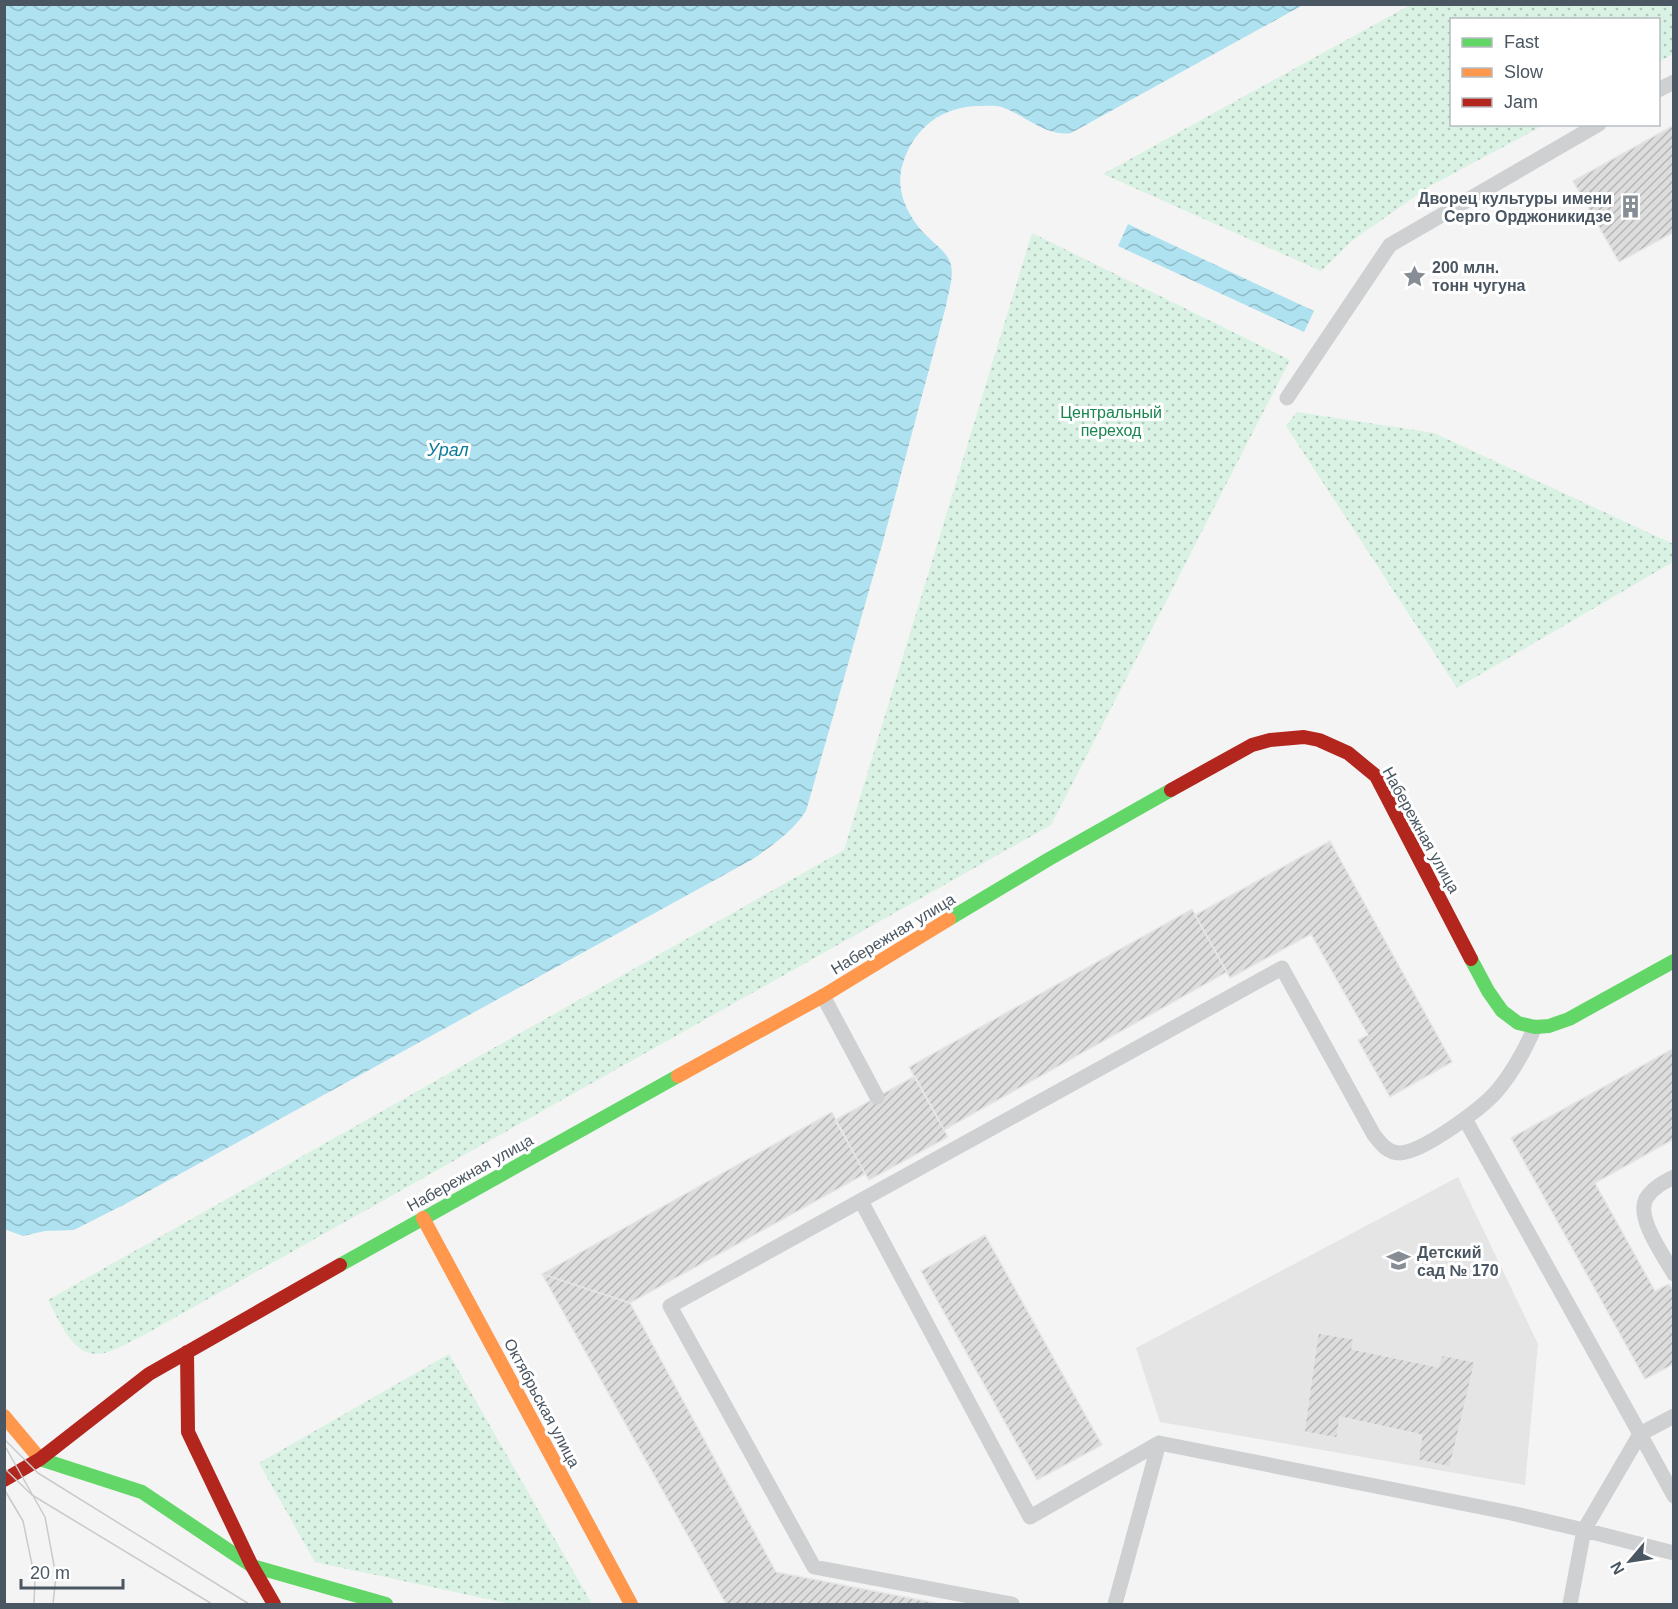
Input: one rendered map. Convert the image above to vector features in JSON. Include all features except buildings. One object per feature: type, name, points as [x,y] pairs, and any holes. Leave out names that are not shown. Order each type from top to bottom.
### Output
[{"type":"street","name":"Набережная улица","points":[[4,1480],[40,1459],[149,1374],[423,1218],[823,996],[1049,859],[1241,751],[1270,739],[1295,736],[1328,741],[1359,758],[1376,776],[1488,991],[1502,1011],[1518,1023],[1535,1027]]},
{"type":"street","points":[[1535,1027],[1549,1026],[1569,1019],[1674,961]]},
{"type":"street","name":"Октябрьская улица","points":[[423,1218],[632,1605]]},
{"type":"street","points":[[187,1352],[188,1432],[252,1566],[274,1605]]},
{"type":"street","points":[[4,1416],[40,1459],[142,1492],[252,1566],[386,1605]]},
{"type":"lane","points":[[1660,89],[1674,82]]},
{"type":"lane","points":[[1287,398],[1390,245],[1596,126]]},
{"type":"lane","points":[[1012,1605],[814,1567],[670,1306],[861,1201],[912,1164],[1282,968],[1374,1136],[1382,1146],[1390,1151],[1400,1153],[1415,1149],[1465,1119],[1483,1104],[1510,1073],[1535,1027]]},
{"type":"lane","points":[[823,996],[877,1097]]},
{"type":"lane","points":[[1465,1119],[1674,1496]]},
{"type":"lane","points":[[1674,1177],[1658,1186],[1646,1198],[1643,1212],[1648,1227],[1674,1274]]},
{"type":"lane","points":[[861,1201],[1030,1517],[1159,1443],[1511,1513],[1674,1553]]},
{"type":"lane","points":[[1570,1605],[1584,1530],[1640,1434],[1674,1416]]},
{"type":"lane","points":[[1115,1605],[1159,1443]]},
{"type":"shaded area","name":"Детский сад № 170","points":[[1458,1177],[1538,1344],[1525,1485],[1160,1422],[1136,1348]]},
{"type":"green space","points":[[1410,5],[1673,5],[1673,54],[1660,61],[1660,18],[1450,18],[1450,126],[1542,126],[1430,186],[1353,240],[1321,271],[1103,174]]},
{"type":"green space","name":"Центральный переход","points":[[1032,233],[1290,360],[1051,825],[142,1336],[108,1352],[96,1354],[86,1352],[78,1346],[70,1339],[48,1300],[844,850]]},
{"type":"green space","points":[[1297,412],[1434,433],[1673,544],[1673,562],[1457,688],[1286,426]]},
{"type":"green space","points":[[449,1354],[592,1604],[511,1604],[315,1562],[259,1463]]},
{"type":"water","name":"Урал","points":[[4,5],[1303,5],[1071,133],[1045,129],[1001,107],[968,107],[955,109],[932,121],[923,129],[908,150],[900,183],[905,203],[914,221],[945,253],[951,265],[952,275],[946,306],[882,545],[806,811],[789,831],[753,859],[129,1202],[74,1230],[45,1231],[23,1236],[4,1229]]},
{"type":"water","points":[[1128,224],[1314,311],[1304,332],[1118,246]]},
{"type":"tram line","points":[[4,1439],[38,1473],[249,1604]]},
{"type":"tram line","points":[[6,1448],[45,1517],[56,1576],[53,1604]]},
{"type":"tram line","points":[[4,1468],[32,1495],[212,1604]]},
{"type":"tram line","points":[[4,1489],[23,1521],[35,1579],[34,1604]]},
{"type":"traffic: fast","points":[[949,919],[1171,790]]},
{"type":"traffic: fast","points":[[1471,959],[1502,1011],[1518,1023],[1535,1027],[1549,1026],[1569,1019],[1674,961]]},
{"type":"traffic: fast","points":[[340,1265],[678,1076]]},
{"type":"traffic: fast","points":[[40,1459],[142,1492],[252,1566],[386,1604]]},
{"type":"traffic: slow","points":[[678,1076],[823,996],[949,919]]},
{"type":"traffic: slow","points":[[423,1218],[631,1604]]},
{"type":"traffic: slow","points":[[4,1416],[40,1459]]},
{"type":"traffic: jam","points":[[1171,790],[1252,745],[1270,740],[1304,737],[1319,740],[1348,753],[1376,776],[1471,959]]},
{"type":"traffic: jam","points":[[4,1480],[40,1459],[149,1374],[340,1265]]},
{"type":"traffic: jam","points":[[187,1352],[188,1432],[252,1566],[274,1604]]},
{"type":"place","name":"Дворец культуры имени Серго Орджоникидзе","points":[[1630,207]]},
{"type":"place","name":"200 млн. тонн чугуна","points":[[1414,276]]},
{"type":"place","name":"Детский сад № 170","points":[[1399,1261]]}]
